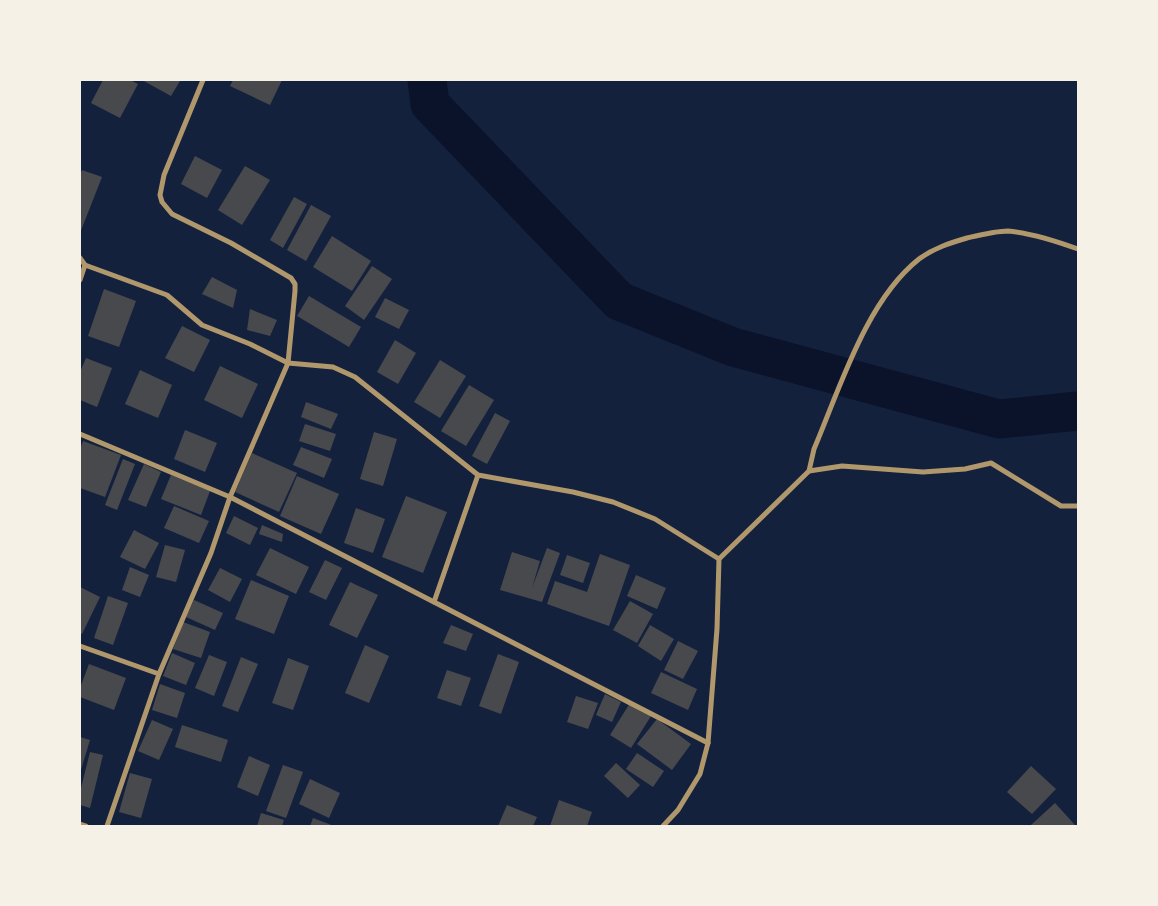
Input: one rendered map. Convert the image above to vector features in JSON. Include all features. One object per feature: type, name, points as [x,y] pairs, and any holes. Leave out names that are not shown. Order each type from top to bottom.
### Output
[{"type":"street","points":[[107,826],[160,674],[211,553],[230,498],[288,363],[295,291],[295,284],[291,278],[231,243],[172,214],[162,202],[160,195],[164,175],[203,80]]},
{"type":"street","points":[[663,826],[678,810],[700,774],[708,743],[717,629],[719,559],[809,471],[814,449],[868,323],[895,282],[920,258],[945,244],[976,236],[1008,231],[1055,241],[1078,249]]},
{"type":"street","points":[[80,258],[85,265],[167,295],[202,326],[250,344],[288,363],[333,367],[355,377],[478,475],[573,492],[613,502],[654,519],[719,559]]},
{"type":"street","points":[[80,280],[85,265]]},
{"type":"street","points":[[80,434],[230,498],[708,743]]},
{"type":"street","points":[[809,471],[842,466],[923,472],[965,469],[991,463],[1061,506],[1078,506]]},
{"type":"street","points":[[434,602],[478,475]]},
{"type":"street","points":[[80,646],[160,674]]},
{"type":"street","points":[[80,824],[86,826]]},
{"type":"building","points":[[103,80],[130,80],[138,84],[120,118],[91,103]]},
{"type":"building","points":[[142,80],[179,80],[180,81],[171,96]]},
{"type":"building","points":[[233,80],[282,80],[270,105],[230,86]]},
{"type":"building","points":[[195,156],[222,170],[207,198],[181,184]]},
{"type":"building","points":[[245,166],[270,180],[242,225],[218,210]]},
{"type":"building","points":[[82,170],[102,177],[80,233],[80,175]]},
{"type":"building","points":[[294,197],[307,204],[283,248],[270,240]]},
{"type":"building","points":[[311,205],[331,216],[306,261],[287,250]]},
{"type":"building","points":[[332,236],[371,261],[352,291],[313,267]]},
{"type":"building","points":[[372,266],[392,279],[364,320],[345,306]]},
{"type":"building","points":[[212,277],[237,290],[233,308],[202,294]]},
{"type":"building","points":[[104,289],[136,301],[119,347],[88,336]]},
{"type":"building","points":[[309,296],[361,327],[349,347],[297,316]]},
{"type":"building","points":[[385,298],[409,310],[399,329],[375,317]]},
{"type":"building","points":[[250,309],[277,320],[270,336],[247,330]]},
{"type":"building","points":[[182,326],[210,340],[194,372],[165,358]]},
{"type":"building","points":[[395,340],[416,353],[398,384],[377,372]]},
{"type":"building","points":[[86,358],[112,368],[97,407],[80,400],[80,372]]},
{"type":"building","points":[[440,360],[466,376],[440,418],[414,402]]},
{"type":"building","points":[[220,366],[258,384],[242,418],[204,400]]},
{"type":"building","points":[[140,370],[172,385],[158,418],[125,404]]},
{"type":"building","points":[[469,385],[494,400],[466,446],[441,431]]},
{"type":"building","points":[[306,402],[338,414],[331,429],[301,417]]},
{"type":"building","points":[[495,413],[510,421],[487,464],[472,456]]},
{"type":"building","points":[[305,424],[336,434],[330,451],[299,441]]},
{"type":"building","points":[[185,430],[217,443],[205,472],[174,459]]},
{"type":"building","points":[[374,432],[397,439],[383,486],[360,479]]},
{"type":"building","points":[[83,441],[121,455],[105,497],[80,488],[80,449]]},
{"type":"building","points":[[301,447],[332,459],[324,478],[293,465]]},
{"type":"building","points":[[252,453],[297,473],[279,512],[235,492]]},
{"type":"building","points":[[123,459],[135,464],[117,510],[105,505]]},
{"type":"building","points":[[144,464],[161,472],[146,507],[128,500]]},
{"type":"building","points":[[171,475],[210,491],[201,515],[161,499]]},
{"type":"building","points":[[297,476],[339,494],[321,534],[280,516]]},
{"type":"building","points":[[406,496],[447,512],[423,573],[382,557]]},
{"type":"building","points":[[174,506],[209,521],[199,543],[164,528]]},
{"type":"building","points":[[356,508],[385,519],[373,553],[344,543]]},
{"type":"building","points":[[234,516],[258,528],[250,545],[226,533]]},
{"type":"building","points":[[262,525],[283,534],[282,542],[259,534]]},
{"type":"building","points":[[134,530],[159,543],[145,569],[120,557]]},
{"type":"building","points":[[165,545],[185,550],[176,582],[156,577]]},
{"type":"building","points":[[270,548],[309,567],[296,594],[256,575]]},
{"type":"building","points":[[547,548],[560,553],[542,602],[500,590],[512,552],[540,561],[532,588]]},
{"type":"building","points":[[600,554],[630,565],[609,626],[547,604],[555,581],[587,592]]},
{"type":"building","points":[[567,555],[590,563],[583,583],[560,575]]},
{"type":"building","points":[[325,560],[342,568],[326,600],[309,592]]},
{"type":"building","points":[[130,567],[149,575],[140,597],[122,590]]},
{"type":"building","points":[[220,568],[242,579],[230,602],[208,590]]},
{"type":"building","points":[[636,575],[666,588],[657,609],[627,596]]},
{"type":"building","points":[[251,580],[289,596],[274,634],[235,619]]},
{"type":"building","points":[[350,582],[378,595],[357,638],[329,625]]},
{"type":"building","points":[[80,587],[100,597],[82,634],[80,633]]},
{"type":"building","points":[[108,596],[128,603],[113,645],[94,638]]},
{"type":"building","points":[[194,600],[223,613],[215,630],[186,617]]},
{"type":"building","points":[[630,601],[653,614],[637,643],[613,630]]},
{"type":"building","points":[[183,622],[210,632],[201,658],[173,649]]},
{"type":"building","points":[[451,625],[473,634],[466,651],[443,643]]},
{"type":"building","points":[[650,625],[674,639],[661,661],[638,646]]},
{"type":"building","points":[[678,641],[698,651],[683,679],[664,670]]},
{"type":"building","points":[[365,645],[389,656],[369,703],[345,693]]},
{"type":"building","points":[[172,653],[195,663],[186,685],[163,676]]},
{"type":"building","points":[[498,654],[519,662],[501,714],[479,706]]},
{"type":"building","points":[[209,655],[227,662],[214,696],[195,688]]},
{"type":"building","points":[[241,657],[258,664],[238,712],[222,706]]},
{"type":"building","points":[[288,658],[309,666],[293,710],[272,703]]},
{"type":"building","points":[[89,664],[126,678],[114,710],[80,697],[80,688]]},
{"type":"building","points":[[447,670],[471,678],[461,706],[437,698]]},
{"type":"building","points":[[661,672],[697,689],[688,710],[651,693]]},
{"type":"building","points":[[160,684],[185,693],[177,718],[152,710]]},
{"type":"building","points":[[605,694],[621,702],[612,722],[596,715]]},
{"type":"building","points":[[576,696],[598,703],[588,729],[567,722]]},
{"type":"building","points":[[630,703],[651,716],[631,748],[610,735]]},
{"type":"building","points":[[657,719],[691,744],[672,770],[637,744]]},
{"type":"building","points":[[152,720],[173,729],[159,760],[138,751]]},
{"type":"building","points":[[182,725],[228,740],[221,762],[175,747]]},
{"type":"building","points":[[80,737],[90,740],[80,773]]},
{"type":"building","points":[[90,752],[103,755],[90,808],[80,805],[80,792]]},
{"type":"building","points":[[637,753],[664,771],[653,787],[626,769]]},
{"type":"building","points":[[249,756],[270,765],[258,796],[237,787]]},
{"type":"building","points":[[616,763],[640,785],[628,798],[604,776]]},
{"type":"building","points":[[283,765],[303,772],[286,818],[266,811]]},
{"type":"building","points":[[1031,766],[1056,789],[1032,814],[1007,792]]},
{"type":"building","points":[[130,773],[152,779],[141,818],[119,812]]},
{"type":"building","points":[[310,779],[340,793],[329,818],[299,804]]},
{"type":"building","points":[[559,800],[592,812],[587,826],[550,826]]},
{"type":"building","points":[[1055,803],[1075,825],[1031,825]]},
{"type":"building","points":[[507,805],[537,817],[533,826],[498,826]]},
{"type":"building","points":[[261,813],[284,820],[282,826],[257,826]]},
{"type":"building","points":[[313,818],[334,826],[310,826]]},
{"type":"waterway","points":[[427,80],[430,104],[619,301],[733,347],[999,419],[1078,411]]}]
